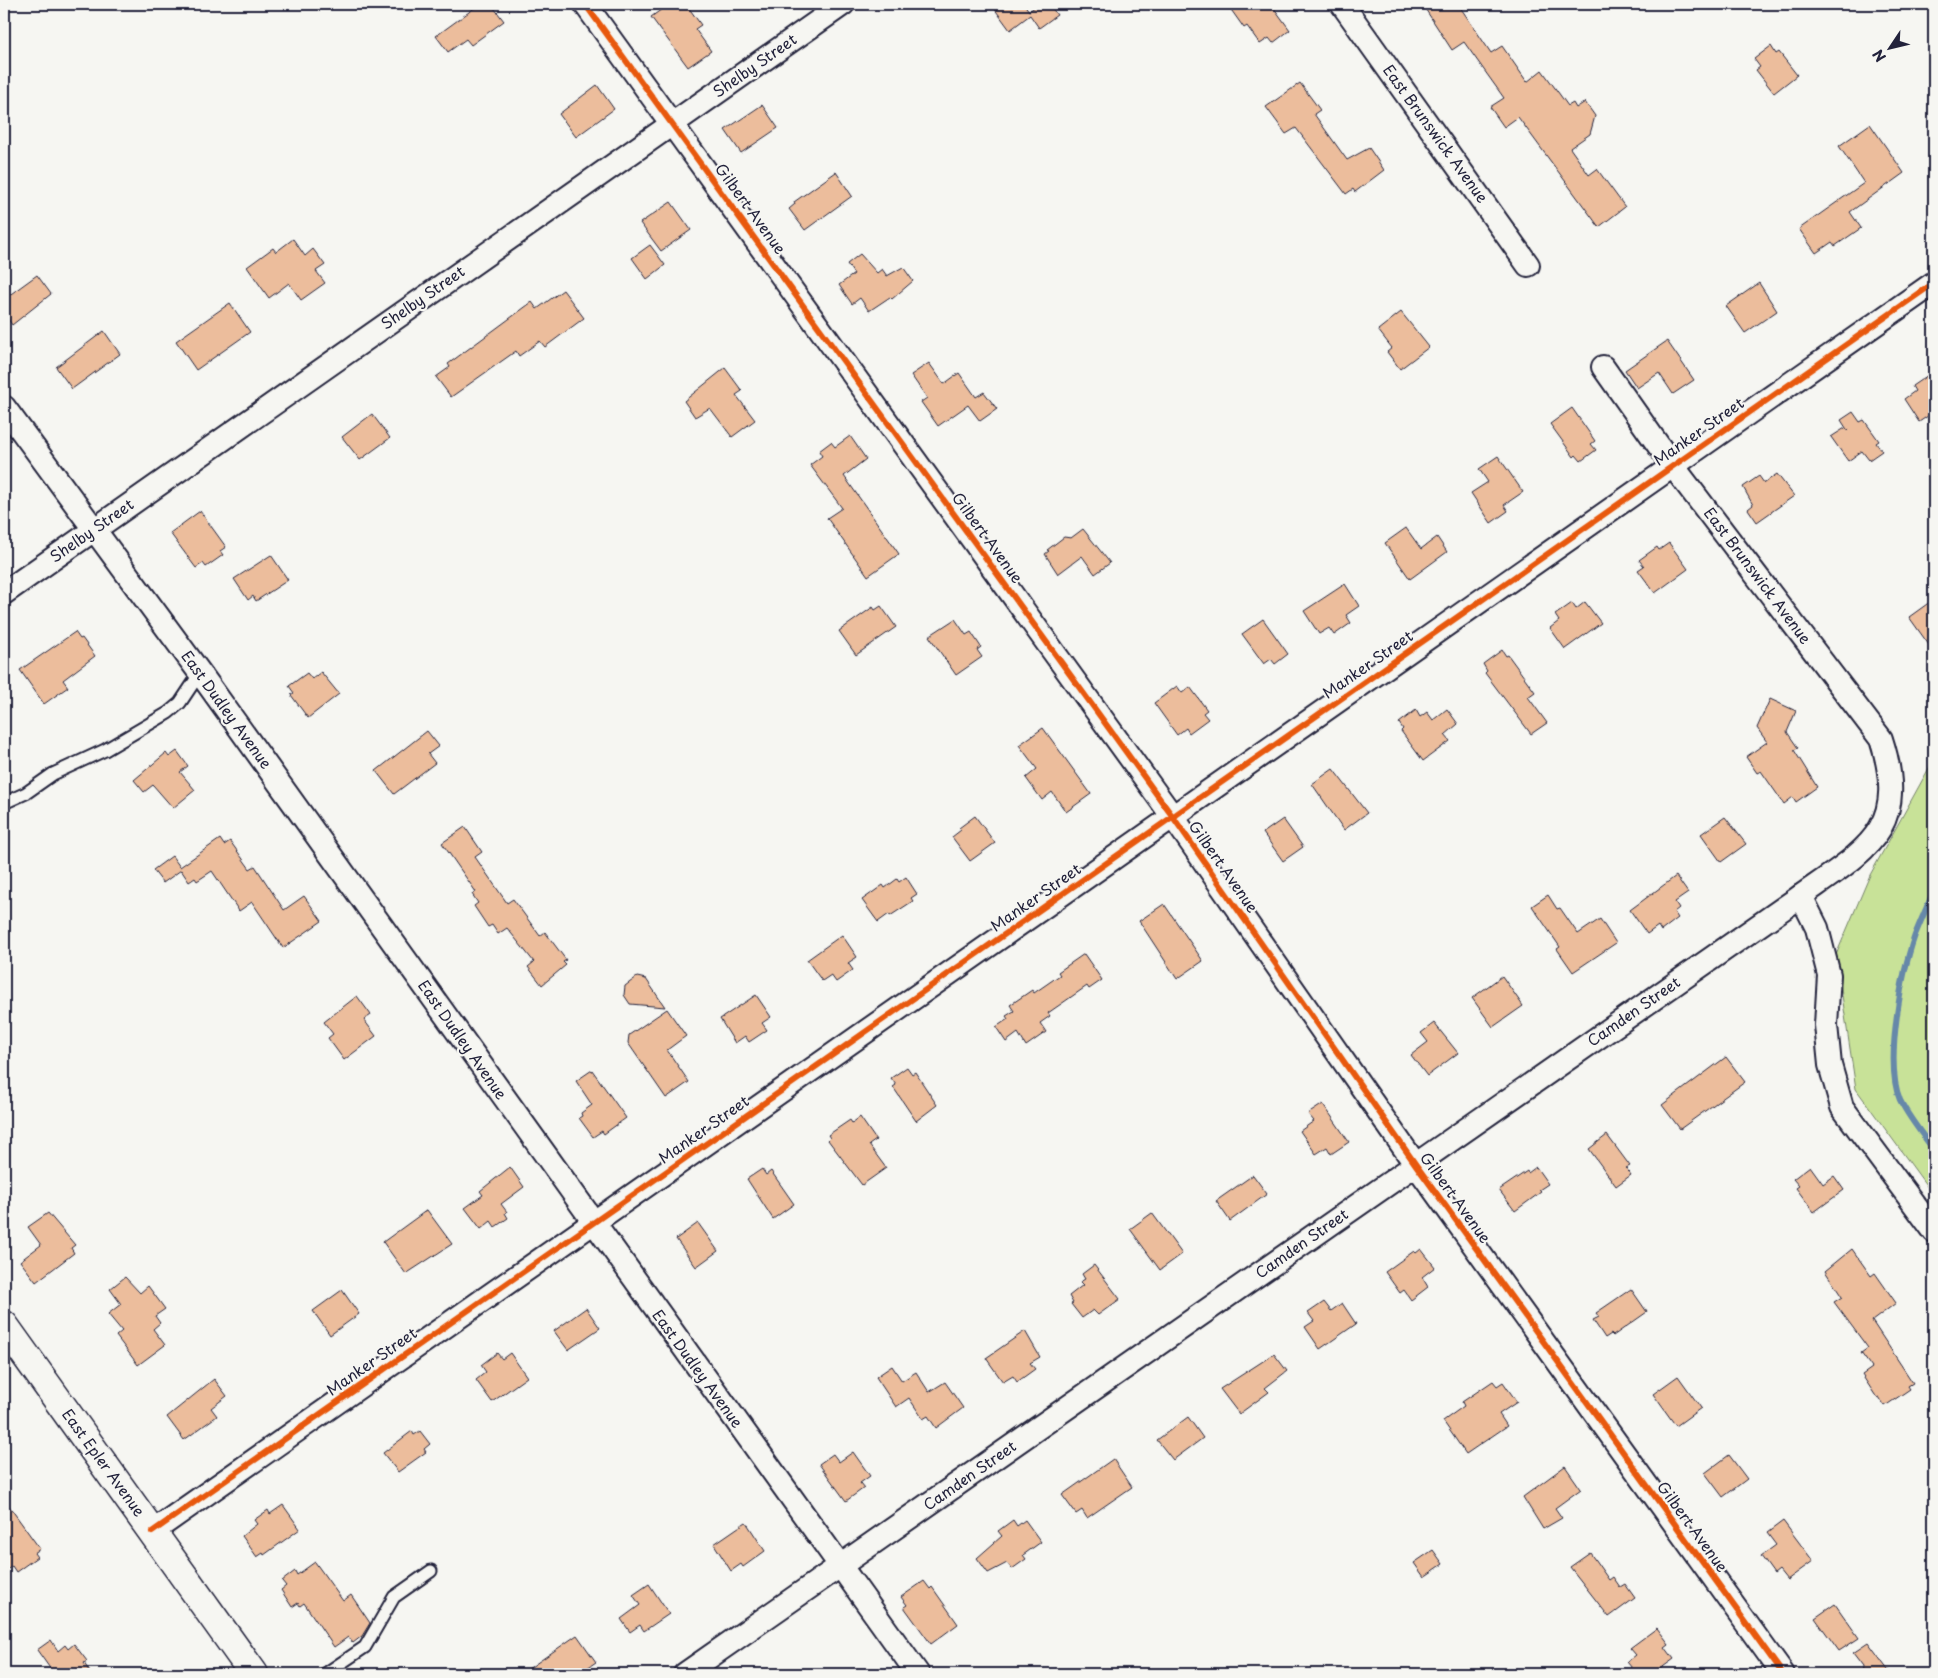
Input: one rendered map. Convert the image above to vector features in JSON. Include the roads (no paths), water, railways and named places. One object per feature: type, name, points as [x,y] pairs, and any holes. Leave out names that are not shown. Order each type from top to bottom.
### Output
[{"type":"street","name":"Gilbert Avenue","points":[[585,4],[1173,818],[1416,1165],[1783,1674]]},
{"type":"street","name":"Shelby Street","points":[[4,593],[843,4]]},
{"type":"street","name":"East Brunswick Avenue","points":[[1342,4],[1528,265]]},
{"type":"street","name":"Manker Street","points":[[152,1532],[1934,283]]},
{"type":"street","name":"East Brunswick Avenue","points":[[1603,367],[1672,466],[1881,739],[1891,779],[1890,792]]},
{"type":"street","name":"East Dudley Avenue","points":[[4,407],[200,673],[592,1223],[918,1674]]},
{"type":"street","name":"Camden Street","points":[[686,1674],[1859,855],[1872,843],[1887,815],[1890,792]]},
{"type":"street","points":[[1801,896],[1818,928],[1828,975],[1826,1025],[1829,1056],[1842,1107],[1934,1231]]},
{"type":"street","name":"East Epler Avenue","points":[[4,1325],[254,1674]]},
{"type":"lane","points":[[4,803],[26,793],[53,774],[105,750],[168,713],[180,703],[200,673]]},
{"type":"lane","points":[[325,1674],[365,1647],[394,1597],[431,1571]]},
{"type":"waterway","points":[[1934,890],[1910,951],[1900,994],[1894,1041],[1896,1084],[1900,1100],[1934,1150]]}]
